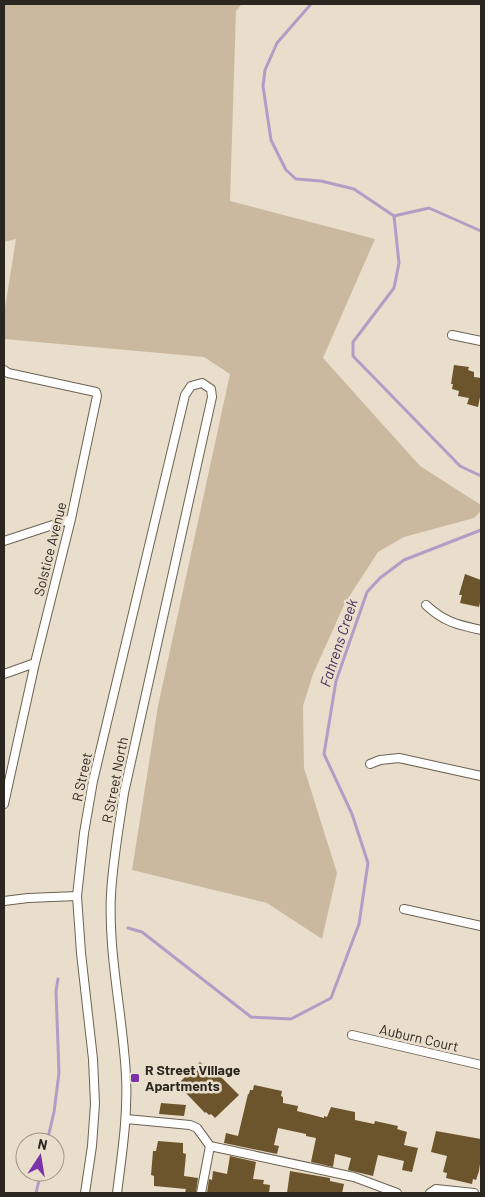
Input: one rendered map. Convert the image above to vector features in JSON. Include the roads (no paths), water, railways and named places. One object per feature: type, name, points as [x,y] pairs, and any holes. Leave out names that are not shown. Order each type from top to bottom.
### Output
[{"type":"street","points":[[452,335],[481,341]]},
{"type":"street","name":"Solstice Avenue","points":[[4,370],[8,373],[28,378],[96,392],[97,396],[71,519],[35,664],[4,804]]},
{"type":"street","name":"R Street","points":[[85,1193],[92,1146],[95,1104],[77,896],[84,834],[93,781],[185,395],[191,386],[202,384]]},
{"type":"street","name":"R Street North","points":[[117,1193],[126,1119],[126,1076],[112,940],[112,886],[117,834],[124,792],[212,397],[210,389],[202,384]]},
{"type":"street","points":[[4,541],[71,519]]},
{"type":"street","points":[[426,605],[437,616],[454,624],[481,630]]},
{"type":"street","points":[[4,674],[35,664]]},
{"type":"street","points":[[370,764],[380,760],[399,758],[481,776]]},
{"type":"street","points":[[4,901],[77,896]]},
{"type":"street","points":[[404,909],[481,926]]},
{"type":"street","name":"Auburn Court","points":[[352,1035],[481,1065]]},
{"type":"street","points":[[126,1119],[190,1125],[196,1128],[210,1146],[354,1177],[397,1193]]},
{"type":"street","points":[[201,1193],[210,1146]]},
{"type":"street","points":[[430,1193],[436,1189],[474,1193]]},
{"type":"waterway","name":"Fahrens Creek","points":[[311,4],[277,43],[265,70],[263,86],[271,140],[286,170],[296,179],[321,181],[354,189],[394,216],[399,263],[394,288],[353,342],[353,356],[460,466],[481,476]]},
{"type":"waterway","points":[[394,216],[429,208],[481,231]]},
{"type":"waterway","name":"Fahrens Creek","points":[[128,928],[142,932],[251,1017],[291,1019],[331,998],[359,924],[368,863],[352,814],[324,754],[336,681],[367,592],[380,578],[404,560],[481,530]]},
{"type":"waterway","name":"Fahrens Creek","points":[[49,1132],[59,1073],[56,991],[58,979]]},
{"type":"waterway","name":"Fahrens Creek","points":[[36,1193],[39,1182]]},
{"type":"place","name":"R Street Village Apartments","points":[[135,1078]]}]
